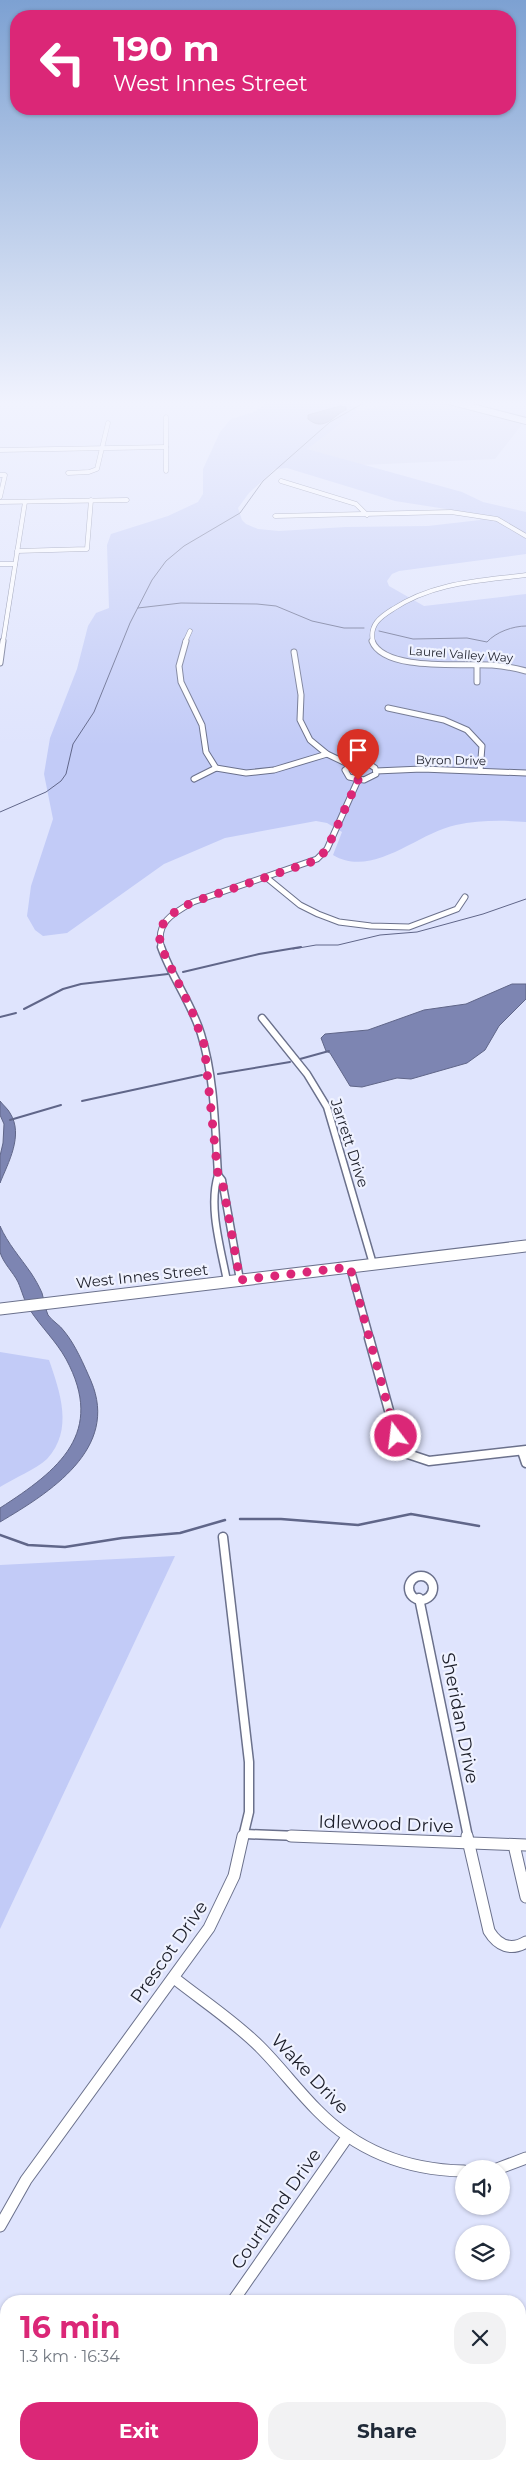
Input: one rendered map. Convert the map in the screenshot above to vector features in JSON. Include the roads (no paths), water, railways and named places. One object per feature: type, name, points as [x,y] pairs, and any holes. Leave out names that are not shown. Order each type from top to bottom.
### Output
[{"type":"main road","name":"West Innes Street","points":[[5,1308],[526,1246]]},
{"type":"street","points":[[0,664],[2,636],[23,515]]},
{"type":"street","points":[[17,551],[87,549],[90,515]]},
{"type":"street","points":[[274,516],[341,515]]},
{"type":"street","points":[[474,515],[497,519],[526,536]]},
{"type":"street","points":[[0,564],[15,564]]},
{"type":"street","name":"Laurel Valley Way","points":[[526,575],[442,585],[417,593],[397,605],[373,626],[371,636],[373,644],[381,652],[410,662],[477,664],[526,671]]},
{"type":"street","points":[[190,631],[182,649],[178,669],[179,675],[182,687],[201,723],[204,754],[216,768]]},
{"type":"street","name":"Byron Drive","points":[[294,652],[301,695],[300,720],[310,740],[327,754],[350,765],[368,764],[376,771],[422,769],[526,773]]},
{"type":"street","points":[[477,664],[477,682]]},
{"type":"street","points":[[388,708],[444,720],[467,730],[482,746],[480,771]]},
{"type":"street","points":[[194,779],[216,768],[246,773],[274,770],[327,754]]},
{"type":"street","points":[[240,1280],[222,1180],[218,1175],[204,1044],[192,1011],[161,947],[159,934],[164,922],[177,910],[193,902],[267,878],[311,862],[323,855],[358,780],[349,777],[345,772],[350,765]]},
{"type":"street","name":"Byron Drive","points":[[358,780],[372,778],[376,771]]},
{"type":"street","points":[[267,878],[300,905],[318,914],[339,922],[371,926],[409,926],[457,909],[465,897]]},
{"type":"street","name":"Jarrett Drive","points":[[262,1018],[307,1074],[327,1107],[373,1264]]},
{"type":"street","points":[[218,1175],[214,1181],[220,1243],[227,1281]]},
{"type":"street","points":[[220,1243],[232,1242]]},
{"type":"street","points":[[350,1267],[396,1436],[404,1451],[413,1459],[429,1461],[524,1450],[526,1463]]},
{"type":"street","name":"Prescot Drive","points":[[0,2226],[26,2180],[92,2086],[174,1978],[209,1928],[234,1876],[249,1812],[250,1762],[223,1537]]},
{"type":"street","name":"Sheridan Drive","points":[[419,1598],[469,1844],[492,1937],[496,1942],[507,1947],[521,1945],[526,1942]]},
{"type":"street","name":"Idlewood Drive","points":[[245,1834],[526,1845]]},
{"type":"street","points":[[514,1845],[526,1897]]},
{"type":"street","name":"Wake Drive","points":[[174,1978],[237,2026],[326,2119],[348,2136],[369,2150],[415,2168],[440,2172],[455,2171]]},
{"type":"street","name":"Courtland Drive","points":[[237,2295],[348,2136]]},
{"type":"street","points":[[510,2164],[526,2158]]},
{"type":"waterway","points":[[0,812],[46,792],[61,781],[66,774],[73,744],[94,712],[130,623],[152,580],[166,561],[184,546],[236,515]]},
{"type":"waterway","points":[[138,608],[181,603],[257,604],[276,606],[312,621],[344,628],[364,628]]},
{"type":"waterway","points":[[379,631],[413,639],[467,638],[487,642],[505,630],[526,626]]},
{"type":"waterway","points":[[293,949],[316,945],[338,945],[380,935],[417,932],[483,914],[526,899]]},
{"type":"waterway","points":[[183,972],[259,954],[301,947]]},
{"type":"waterway","points":[[24,1009],[63,989],[81,984],[168,974]]},
{"type":"waterway","points":[[0,1017],[16,1013]]},
{"type":"waterway","points":[[300,1059],[329,1051]]},
{"type":"waterway","points":[[218,1074],[290,1062]]},
{"type":"waterway","points":[[82,1101],[202,1075]]},
{"type":"waterway","points":[[10,1120],[61,1105]]},
{"type":"waterway","points":[[240,1519],[281,1519],[358,1525],[411,1514],[479,1526]]},
{"type":"waterway","points":[[0,1535],[28,1545],[65,1547],[122,1538],[180,1533],[225,1520]]}]
